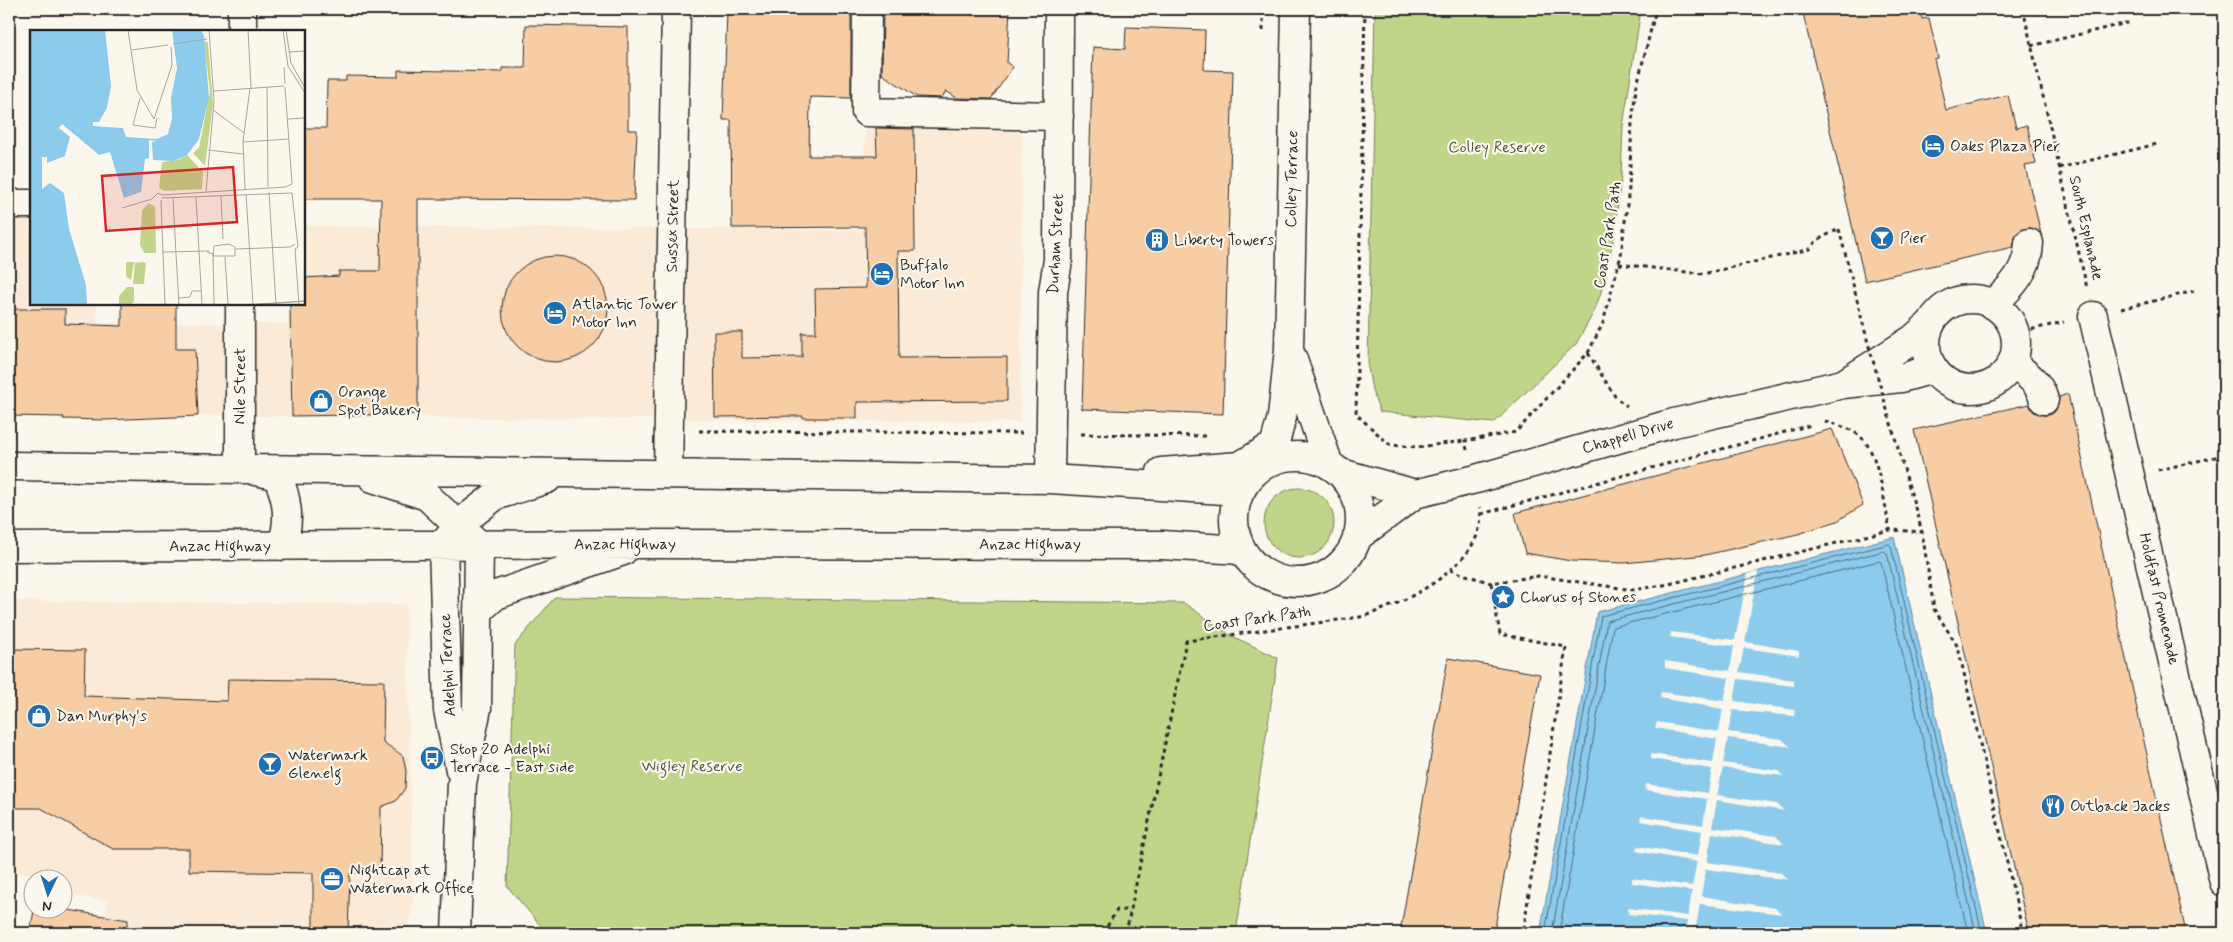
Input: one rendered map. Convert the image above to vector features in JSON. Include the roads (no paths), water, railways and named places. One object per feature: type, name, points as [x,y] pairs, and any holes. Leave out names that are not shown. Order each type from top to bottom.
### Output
[{"type":"street","points":[[242,9],[242,30]]},
{"type":"street","name":"Sussex Street","points":[[668,474],[676,9]]},
{"type":"street","points":[[867,9],[866,112],[1059,116]]},
{"type":"street","name":"Durham Street","points":[[1050,479],[1053,292],[1058,260],[1059,9]]},
{"type":"street","name":"Colley Terrace","points":[[1272,453],[1282,417],[1289,349],[1296,9]]},
{"type":"street","points":[[9,204],[30,204]]},
{"type":"street","points":[[1993,304],[2020,275],[2028,254],[2029,243]]},
{"type":"street","points":[[1970,299],[1993,304],[2011,321],[2016,333],[2017,343],[2013,364],[1999,380],[1980,389],[1958,388],[1949,384],[1933,369],[1926,347],[1930,324],[1937,314],[1958,301],[1970,299]]},
{"type":"street","name":"Nile Street","points":[[240,305],[248,469]]},
{"type":"street","name":"Holdfast Promenade","points":[[2093,316],[2224,882]]},
{"type":"street","name":"Chappell Drive","points":[[1843,384],[1912,339],[1930,324]]},
{"type":"street","name":"Colley Terrace","points":[[1289,349],[1335,469]]},
{"type":"street","points":[[2013,364],[2034,381],[2040,388],[2044,400]]},
{"type":"street","name":"Chappell Drive","points":[[1357,537],[1415,494],[1476,479],[1674,423],[1843,384],[1901,378],[1933,369]]},
{"type":"street","points":[[1050,479],[1240,466],[1272,453],[1285,456],[1300,455],[1335,469],[1352,487],[1358,503],[1360,520],[1357,537],[1350,552],[1339,566],[1325,575],[1309,581],[1289,582],[1270,576],[1253,565],[1241,550],[1234,530],[1234,510],[1240,491],[1272,453]]},
{"type":"street","points":[[9,466],[1050,479],[1240,491]]},
{"type":"street","points":[[248,469],[351,471],[427,496],[451,535],[495,496],[552,477],[622,473]]},
{"type":"street","points":[[248,469],[276,475],[284,488],[285,538],[281,546]]},
{"type":"street","name":"Chappell Drive","points":[[1335,469],[1415,494]]},
{"type":"street","name":"Anzac Highway","points":[[9,547],[281,546],[451,535],[479,545],[1162,545],[1241,550]]},
{"type":"street","name":"Adelphi Terrace","points":[[451,535],[448,710],[462,784]]},
{"type":"street","points":[[478,611],[496,595],[644,544]]},
{"type":"street","name":"Adelphi Terrace","points":[[456,933],[462,784],[477,708],[479,545]]},
{"type":"water","points":[[1894,537],[1987,933],[1540,933],[1597,612]]},
{"type":"place","name":"Oaks Plaza Pier","points":[[1933,146]]},
{"type":"place","name":"Pier","points":[[1882,238]]},
{"type":"place","name":"Liberty Towers","points":[[1157,240]]},
{"type":"place","name":"Buffalo Motor Inn","points":[[882,274]]},
{"type":"place","name":"Atlantic Tower Motor Inn","points":[[555,313]]},
{"type":"place","name":"Orange Spot Bakery","points":[[321,401]]},
{"type":"place","name":"Chorus of Stones","points":[[1503,597]]},
{"type":"place","name":"Dan Murphy's","points":[[39,716]]},
{"type":"place","name":"Stop 20 Adelphi Terrace - East side","points":[[432,758]]},
{"type":"place","name":"Watermark Glenelg","points":[[270,764]]},
{"type":"place","name":"Outback Jacks","points":[[2053,806]]},
{"type":"place","name":"Nightcap at Watermark Office","points":[[332,879]]},
{"type":"park label","name":"Colley Reserve","points":[[1497,147]]},
{"type":"park label","name":"Wigley Reserve","points":[[692,766]]}]
